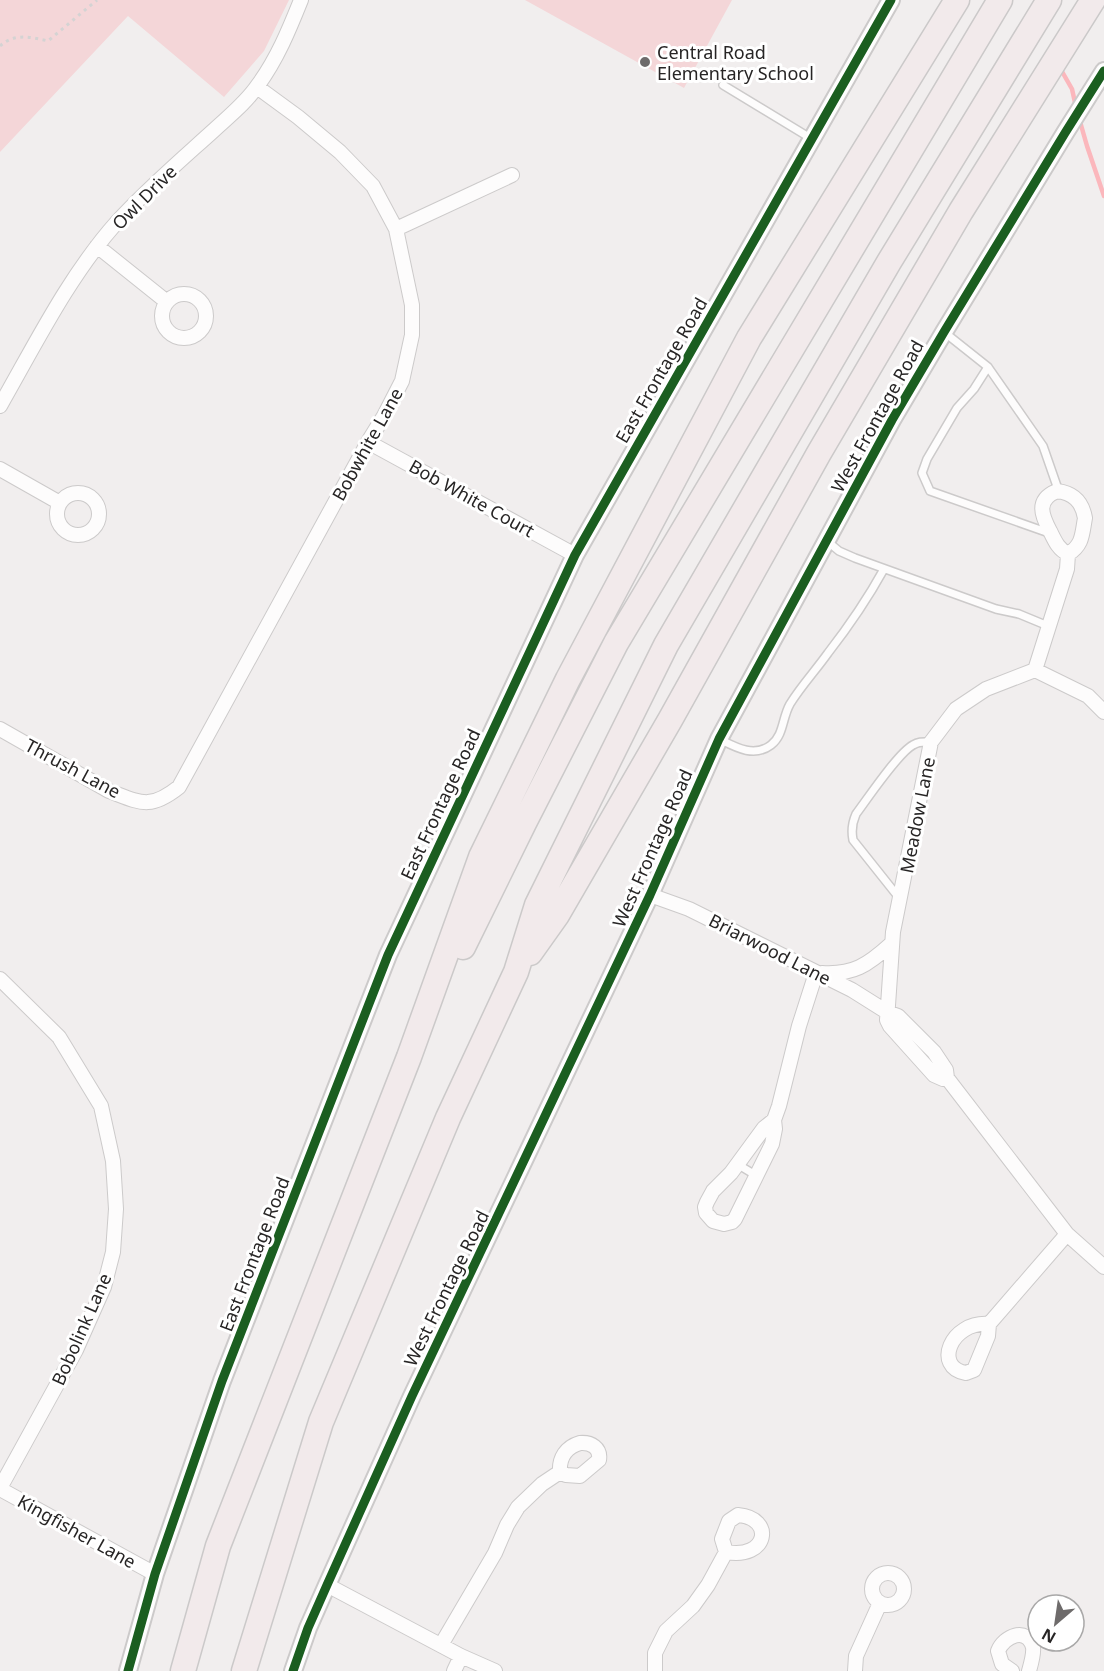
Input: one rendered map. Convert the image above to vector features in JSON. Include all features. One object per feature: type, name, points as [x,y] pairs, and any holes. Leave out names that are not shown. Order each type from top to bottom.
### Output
[{"type":"highway","points":[[183,1671],[218,1546],[409,1057],[481,857],[568,679],[749,338],[957,0]]},
{"type":"highway","points":[[409,1057],[616,643],[1000,0]]},
{"type":"highway","points":[[244,1671],[321,1422],[448,1118],[516,972],[537,905],[666,645],[889,262],[1049,0]]},
{"type":"highway","points":[[516,972],[557,915],[670,720],[813,463],[955,221],[1093,0]]},
{"type":"street","name":"Owl Drive","points":[[0,406],[76,276],[97,246],[118,220],[143,195],[240,106],[257,87],[274,61],[301,0]]},
{"type":"street","name":"East Frontage Road","points":[[128,1671],[155,1574],[222,1381],[388,955],[575,555],[891,0]]},
{"type":"street","name":"West Frontage Road","points":[[293,1671],[308,1628],[412,1396],[650,894],[719,739],[892,420],[1101,75]]},
{"type":"street","name":"Bobwhite Lane","points":[[147,803],[165,798],[178,787],[384,416],[402,381],[412,335],[412,305],[396,229],[374,186],[340,152],[257,87]]},
{"type":"street","points":[[396,229],[512,175]]},
{"type":"street","points":[[97,246],[167,302]]},
{"type":"street","name":"Bob White Court","points":[[368,442],[575,555]]},
{"type":"street","points":[[0,470],[60,503]]},
{"type":"street","points":[[1068,554],[1059,549],[1043,518],[1042,506],[1050,495],[1059,492],[1076,498],[1083,507],[1085,518],[1079,543],[1068,554],[1067,569],[1035,670],[1088,696],[1104,712]]},
{"type":"street","name":"Meadow Lane","points":[[887,1012],[891,944],[931,742],[956,710],[986,689],[1035,670]]},
{"type":"street","name":"Thrush Lane","points":[[0,729],[109,791],[147,803]]},
{"type":"street","name":"Briarwood Lane","points":[[650,894],[689,909],[852,990],[901,1018],[929,1046],[946,1070],[948,1078],[1067,1234],[1104,1267]]},
{"type":"street","points":[[774,1120],[764,1128],[709,1196],[705,1208],[713,1221],[724,1224],[735,1220],[772,1144],[774,1120],[816,973],[835,974],[852,971],[868,964],[891,944]]},
{"type":"street","name":"Bobolink Lane","points":[[0,979],[59,1037],[101,1106],[113,1161],[116,1209],[113,1252],[104,1287],[76,1350],[0,1489]]},
{"type":"street","name":"Briarwood Lane","points":[[887,1012],[890,1026],[934,1075],[943,1079],[948,1078]]},
{"type":"street","points":[[989,1324],[1067,1234]]},
{"type":"street","points":[[441,1645],[495,1553],[513,1515],[524,1500],[560,1472]]},
{"type":"street","name":"Kingfisher Lane","points":[[0,1489],[155,1574]]},
{"type":"street","points":[[655,1671],[655,1653],[666,1631],[693,1606],[708,1585],[726,1552]]},
{"type":"street","points":[[327,1585],[461,1656],[495,1671]]},
{"type":"street","points":[[855,1671],[856,1656],[880,1603]]},
{"type":"street","points":[[1012,1671],[1002,1664],[998,1651],[1006,1639],[1018,1635],[1028,1639],[1032,1646],[1029,1671]]},
{"type":"street","points":[[454,1671],[461,1656]]},
{"type":"lane","points":[[723,85],[812,139]]},
{"type":"lane","points":[[944,332],[988,367],[1043,446],[1059,492]]},
{"type":"lane","points":[[988,367],[974,389],[957,408],[927,459],[922,473],[930,491],[1051,533]]},
{"type":"lane","points":[[827,541],[839,551],[1048,626]]},
{"type":"lane","points":[[719,739],[749,751],[757,752],[770,746],[778,737],[789,706],[862,606],[884,568]]},
{"type":"lane","points":[[900,899],[854,840],[852,822],[902,753],[915,743],[931,742]]},
{"type":"lane","points":[[917,1055],[929,1046]]},
{"type":"lane","points":[[737,1164],[757,1176]]},
{"type":"path","points":[[0,46],[6,41],[25,36],[48,41],[97,0]]},
{"type":"shaded area","points":[[0,0],[289,0],[264,51],[224,97],[128,16],[0,152]]},
{"type":"shaded area","points":[[525,0],[732,0],[684,88]]},
{"type":"waterway","points":[[1060,68],[1072,89],[1076,107]]},
{"type":"waterway","points":[[1079,118],[1104,196]]},
{"type":"cycle path","points":[[128,1671],[155,1574],[222,1381],[388,955],[575,555],[891,0]]},
{"type":"cycle path","points":[[293,1671],[308,1628],[412,1396],[650,895],[719,739],[892,420],[1104,71]]},
{"type":"place","name":"Central Road Elementary School","points":[[645,62]]}]
